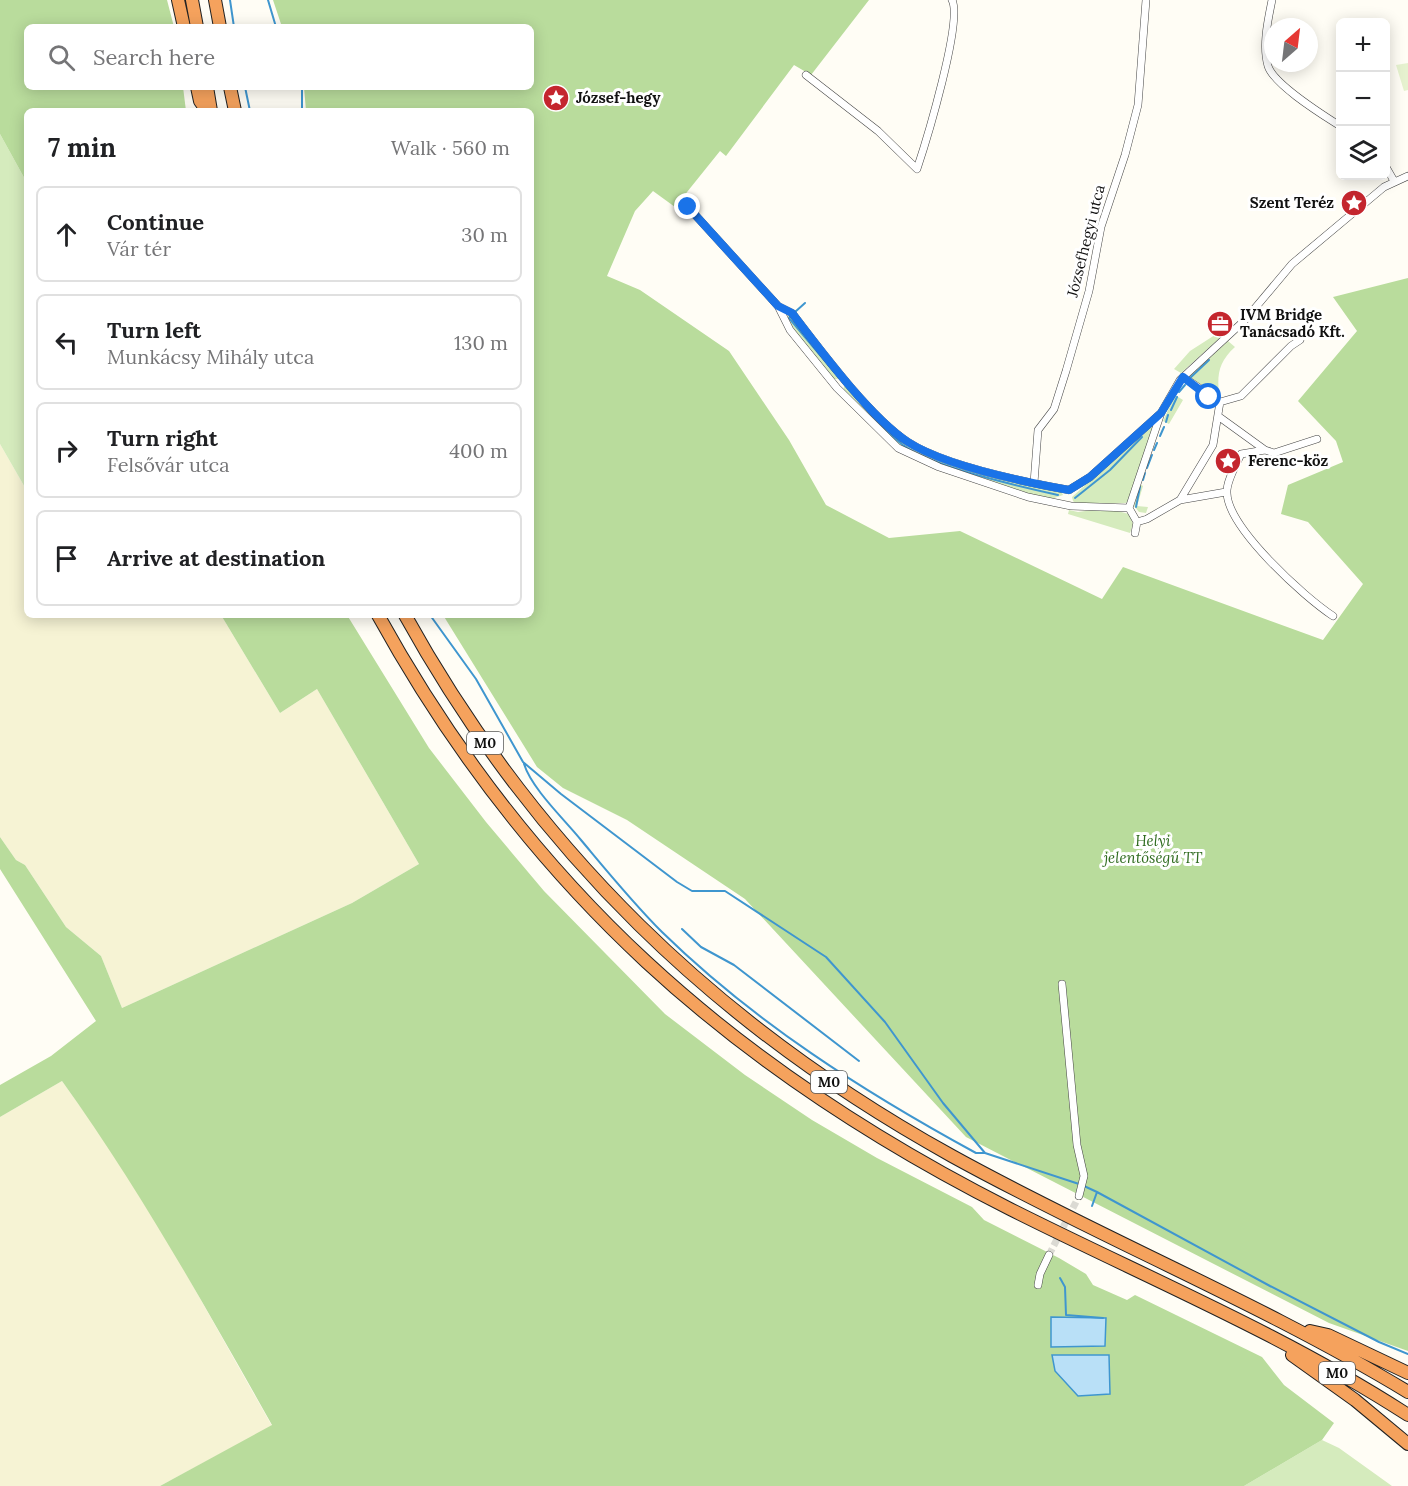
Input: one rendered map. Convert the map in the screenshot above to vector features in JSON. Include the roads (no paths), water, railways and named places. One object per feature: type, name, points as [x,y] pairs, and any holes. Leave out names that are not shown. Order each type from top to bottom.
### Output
[{"type":"highway","points":[[178,0],[183,24]]},
{"type":"highway","points":[[192,0],[196,24]]},
{"type":"highway","points":[[215,0],[219,24]]},
{"type":"highway","points":[[198,90],[200,101],[206,108]]},
{"type":"highway","points":[[207,90],[209,108]]},
{"type":"highway","points":[[230,90],[234,108]]},
{"type":"highway","name":"M0","points":[[380,618],[454,740],[538,851],[614,933],[727,1032],[821,1100],[899,1150],[1009,1209],[1264,1334],[1360,1385],[1408,1415]]},
{"type":"highway","name":"M0","points":[[407,618],[470,722],[537,811],[629,917],[722,1002],[824,1079],[920,1138],[1016,1190],[1300,1330],[1408,1392]]},
{"type":"highway","points":[[1300,1330],[1328,1335],[1408,1373]]},
{"type":"highway","points":[[1264,1334],[1355,1400],[1408,1444]]},
{"type":"street","name":"Józsefhegyi utca","points":[[1034,483],[1038,430],[1054,409],[1066,371],[1089,291],[1101,227],[1125,155],[1138,105],[1146,0]]},
{"type":"street","points":[[1272,0],[1266,54],[1269,68],[1283,84],[1336,122]]},
{"type":"street","points":[[806,75],[878,131],[917,170],[942,76],[953,1]]},
{"type":"street","points":[[1390,174],[1394,181]]},
{"type":"street","points":[[1128,508],[1161,413],[1183,377],[1245,321],[1292,264],[1394,181],[1408,176]]},
{"type":"street","points":[[688,207],[778,306],[790,330],[837,388],[897,448],[976,480],[1068,503],[1128,508]]},
{"type":"street","points":[[778,306],[792,313],[872,409],[909,443],[938,456],[1034,483],[1069,490],[1090,477],[1161,413]]},
{"type":"street","points":[[1183,377],[1220,402],[1241,396],[1291,346],[1300,340]]},
{"type":"street","points":[[1180,500],[1213,445],[1220,402]]},
{"type":"street","points":[[1218,416],[1264,450],[1274,453],[1317,439]]},
{"type":"street","points":[[1264,450],[1241,454],[1226,492],[1233,517],[1247,537],[1318,606],[1333,616]]},
{"type":"street","points":[[1068,503],[1069,490]]},
{"type":"street","points":[[1137,522],[1147,519],[1180,500],[1226,492]]},
{"type":"street","points":[[1128,508],[1137,522],[1135,534]]},
{"type":"street","points":[[1062,984],[1077,1145],[1083,1185],[1079,1196]]},
{"type":"street","points":[[1038,1285],[1040,1274],[1049,1255]]},
{"type":"water","points":[[1051,1317],[1106,1318],[1105,1346],[1051,1347]]},
{"type":"water","points":[[1052,1355],[1109,1355],[1110,1394],[1078,1396],[1055,1371]]},
{"type":"waterway","points":[[230,0],[234,24]]},
{"type":"waterway","points":[[268,0],[275,24]]},
{"type":"waterway","points":[[246,90],[249,108]]},
{"type":"waterway","points":[[302,90],[302,108]]},
{"type":"waterway","points":[[795,312],[805,303]]},
{"type":"waterway","points":[[791,315],[789,318],[835,373]]},
{"type":"waterway","points":[[1190,378],[1209,360]]},
{"type":"waterway","points":[[1179,392],[1185,385]]},
{"type":"waterway","points":[[1171,410],[1177,397]]},
{"type":"waterway","points":[[860,402],[891,435],[917,453],[956,469],[1058,495]]},
{"type":"waterway","points":[[1166,422],[1168,415]]},
{"type":"waterway","points":[[1160,436],[1164,427]]},
{"type":"waterway","points":[[1075,498],[1110,470],[1142,437]]},
{"type":"waterway","points":[[1154,450],[1157,443]]},
{"type":"waterway","points":[[1147,468],[1152,455]]},
{"type":"waterway","points":[[1143,480],[1145,473]]},
{"type":"waterway","points":[[1136,507],[1140,487]]},
{"type":"waterway","points":[[432,618],[476,679],[523,762],[561,794],[677,882],[692,891],[725,891],[826,957],[885,1022],[943,1103],[985,1153]]},
{"type":"waterway","points":[[524,764],[528,774],[549,804],[651,921],[697,965],[772,1025],[852,1080],[976,1153],[985,1153],[1079,1184]]},
{"type":"waterway","points":[[682,929],[701,947],[734,965],[859,1061]]},
{"type":"waterway","points":[[1084,1186],[1097,1192],[1092,1206]]},
{"type":"waterway","points":[[1097,1192],[1270,1286],[1379,1342],[1408,1354]]},
{"type":"waterway","points":[[1060,1278],[1065,1287],[1066,1315],[1103,1318]]},
{"type":"tunnel","points":[[1049,1255],[1079,1196]]},
{"type":"place","name":"József-hegy","points":[[556,98]]},
{"type":"place","name":"Szent Teréz","points":[[1354,203]]},
{"type":"place","name":"IVM Bridge Tanácsadó Kft.","points":[[1220,324]]},
{"type":"place","name":"Ferenc-köz","points":[[1228,461]]},
{"type":"park label","name":"Helyi jelentőségű TT","points":[[1153,850]]}]
